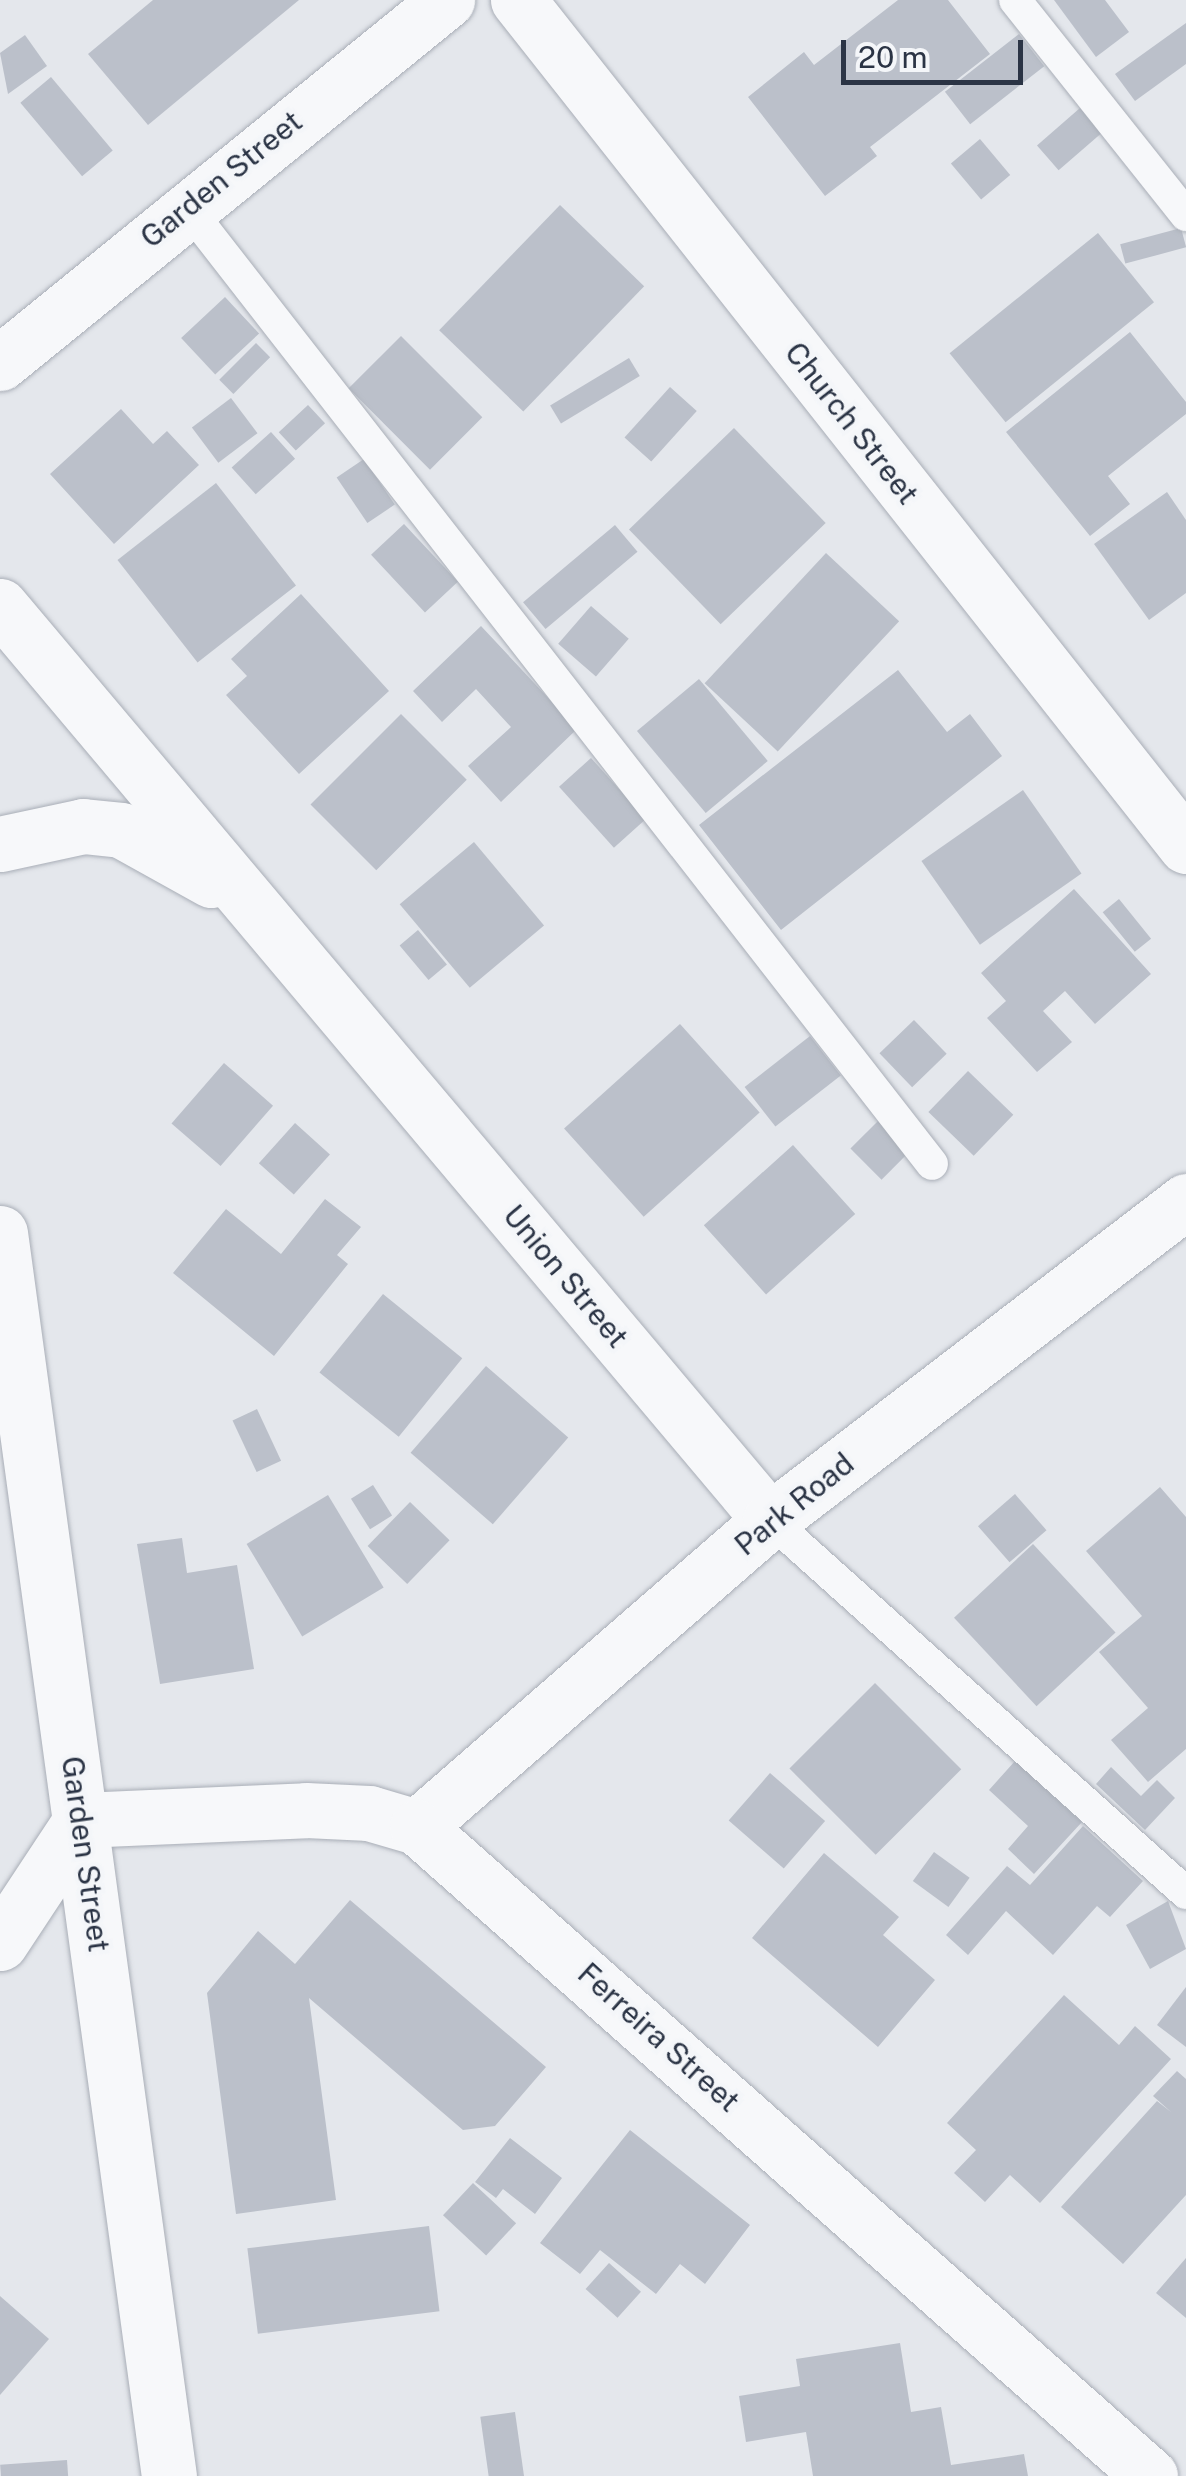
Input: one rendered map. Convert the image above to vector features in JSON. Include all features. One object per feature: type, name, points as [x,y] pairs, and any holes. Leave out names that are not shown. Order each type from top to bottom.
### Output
[{"type":"street","name":"Garden Street","points":[[0,364],[186,206],[447,0]]},
{"type":"street","name":"Church Street","points":[[518,0],[1186,846]]},
{"type":"street","name":"Union Street","points":[[0,606],[770,1520]]},
{"type":"street","points":[[0,844],[83,826],[140,836],[273,926]]},
{"type":"street","name":"Park Road","points":[[417,1827],[770,1520],[1186,1201]]},
{"type":"street","name":"Garden Street","points":[[0,1232],[169,2476]]},
{"type":"street","points":[[0,1943],[81,1820],[306,1810],[417,1827]]},
{"type":"street","name":"Ferreira Street","points":[[417,1827],[1150,2476]]},
{"type":"lane","points":[[1014,0],[1186,216]]},
{"type":"lane","points":[[186,206],[932,1164]]},
{"type":"lane","name":"Union Street","points":[[770,1520],[1186,1893]]},
{"type":"building","points":[[153,0],[299,0],[148,125],[88,54]]},
{"type":"building","points":[[898,0],[948,0],[990,54],[870,147],[877,156],[825,196],[748,97],[804,52],[814,65]]},
{"type":"building","points":[[1054,0],[1105,0],[1129,32],[1096,57]]},
{"type":"building","points":[[1186,23],[1186,64],[1135,101],[1115,74]]},
{"type":"building","points":[[1019,34],[1044,66],[970,124],[945,92]]},
{"type":"building","points":[[25,35],[47,66],[8,94],[0,53]]},
{"type":"building","points":[[51,77],[113,151],[82,176],[20,103]]},
{"type":"building","points":[[1080,108],[1102,133],[1059,170],[1037,145]]},
{"type":"building","points":[[980,139],[1010,175],[981,199],[951,163]]},
{"type":"building","points":[[560,205],[644,286],[523,411],[439,330]]},
{"type":"building","points":[[1181,228],[1186,247],[1125,264],[1120,244]]},
{"type":"building","points":[[1098,233],[1154,302],[1006,422],[950,353]]},
{"type":"building","points":[[225,297],[259,334],[215,374],[181,338]]},
{"type":"building","points":[[1130,332],[1186,402],[1186,414],[1108,476],[1130,504],[1090,536],[1006,432]]},
{"type":"building","points":[[401,336],[482,417],[430,470],[349,388]]},
{"type":"building","points":[[256,343],[270,357],[233,394],[219,380]]},
{"type":"building","points":[[629,358],[640,376],[561,423],[550,405]]},
{"type":"building","points":[[670,387],[697,411],[651,462],[624,438]]},
{"type":"building","points":[[231,398],[257,433],[218,463],[192,427]]},
{"type":"building","points":[[308,405],[325,423],[296,451],[279,432]]},
{"type":"building","points":[[121,409],[153,444],[167,431],[199,465],[114,544],[50,474]]},
{"type":"building","points":[[734,428],[826,523],[721,624],[629,529]]},
{"type":"building","points":[[271,432],[295,459],[256,494],[232,467]]},
{"type":"building","points":[[364,459],[395,505],[367,523],[337,477]]},
{"type":"building","points":[[216,483],[296,585],[198,662],[117,560]]},
{"type":"building","points":[[1167,492],[1186,520],[1186,593],[1149,620],[1094,544]]},
{"type":"building","points":[[404,524],[458,582],[425,612],[371,555]]},
{"type":"building","points":[[615,525],[637,552],[546,629],[523,602]]},
{"type":"building","points":[[826,553],[899,621],[778,751],[705,683]]},
{"type":"building","points":[[301,594],[389,691],[299,774],[226,695],[247,676],[231,659]]},
{"type":"building","points":[[591,606],[629,639],[596,677],[558,644]]},
{"type":"building","points":[[481,626],[577,729],[501,802],[468,766],[511,727],[476,689],[442,722],[413,691]]},
{"type":"building","points":[[898,670],[947,732],[970,714],[1002,756],[781,930],[699,825]]},
{"type":"building","points":[[699,679],[768,761],[706,813],[637,731]]},
{"type":"building","points":[[401,714],[467,780],[376,870],[310,805]]},
{"type":"building","points":[[591,758],[646,819],[614,848],[559,787]]},
{"type":"building","points":[[1023,790],[1082,874],[980,945],[921,861]]},
{"type":"building","points":[[474,842],[544,925],[470,988],[400,904]]},
{"type":"building","points":[[1074,889],[1151,974],[1095,1024],[1065,991],[1043,1011],[1072,1042],[1037,1072],[987,1018],[1006,1001],[981,973]]},
{"type":"building","points":[[1119,899],[1151,939],[1135,952],[1103,912]]},
{"type":"building","points":[[418,930],[447,964],[429,980],[400,945]]},
{"type":"building","points":[[914,1020],[947,1054],[912,1087],[879,1053]]},
{"type":"building","points":[[680,1024],[760,1112],[644,1217],[564,1128]]},
{"type":"building","points":[[810,1036],[841,1075],[775,1127],[745,1087]]},
{"type":"building","points":[[224,1063],[273,1106],[221,1166],[172,1123]]},
{"type":"building","points":[[968,1071],[1013,1115],[974,1156],[928,1112]]},
{"type":"building","points":[[878,1121],[909,1152],[882,1180],[850,1149]]},
{"type":"building","points":[[295,1123],[330,1154],[294,1195],[259,1163]]},
{"type":"building","points":[[793,1145],[855,1214],[766,1294],[704,1225]]},
{"type":"building","points":[[325,1199],[361,1227],[337,1255],[348,1264],[274,1356],[173,1273],[226,1209],[281,1254]]},
{"type":"building","points":[[383,1294],[462,1358],[399,1437],[319,1372]]},
{"type":"building","points":[[486,1366],[568,1438],[493,1524],[411,1453]]},
{"type":"building","points":[[257,1409],[281,1461],[257,1472],[233,1420]]},
{"type":"building","points":[[373,1485],[392,1516],[370,1529],[351,1499]]},
{"type":"building","points":[[1160,1487],[1186,1517],[1186,1749],[1148,1782],[1111,1740],[1148,1708],[1099,1652],[1142,1616],[1086,1551]]},
{"type":"building","points":[[1015,1494],[1046,1530],[1010,1562],[978,1526]]},
{"type":"building","points":[[328,1495],[384,1588],[302,1637],[247,1544]]},
{"type":"building","points":[[410,1502],[450,1540],[407,1584],[368,1546]]},
{"type":"building","points":[[182,1538],[187,1573],[237,1565],[254,1669],[160,1684],[137,1544]]},
{"type":"building","points":[[1033,1544],[1116,1632],[1037,1706],[954,1618]]},
{"type":"building","points":[[875,1683],[961,1769],[876,1855],[789,1769]]},
{"type":"building","points":[[1015,1761],[1082,1822],[1034,1874],[1008,1849],[1028,1826],[989,1790]]},
{"type":"building","points":[[1111,1767],[1141,1796],[1157,1780],[1175,1798],[1145,1830],[1096,1784]]},
{"type":"building","points":[[770,1773],[825,1821],[784,1868],[729,1821]]},
{"type":"building","points":[[1083,1826],[1143,1881],[1110,1917],[1097,1906],[1053,1955],[1006,1911],[968,1955],[946,1935],[1007,1866],[1030,1885]]},
{"type":"building","points":[[934,1852],[970,1878],[948,1907],[913,1881]]},
{"type":"building","points":[[824,1853],[899,1917],[883,1935],[935,1980],[878,2047],[752,1938]]},
{"type":"building","points":[[350,1900],[546,2067],[495,2126],[463,2130],[309,1998],[336,2200],[236,2214],[207,1993],[258,1931],[295,1964]]},
{"type":"building","points":[[1168,1901],[1186,1949],[1150,1969],[1126,1925]]},
{"type":"building","points":[[1186,1987],[1186,2047],[1157,2025]]},
{"type":"building","points":[[1064,1995],[1119,2045],[1135,2026],[1171,2059],[1040,2203],[1010,2175],[985,2202],[954,2173],[976,2150],[947,2123]]},
{"type":"building","points":[[1177,2071],[1186,2079],[1186,2195],[1123,2264],[1061,2207],[1157,2101],[1171,2112],[1153,2096]]},
{"type":"building","points":[[630,2130],[750,2225],[705,2284],[680,2264],[656,2294],[600,2250],[580,2274],[540,2243]]},
{"type":"building","points":[[510,2138],[562,2178],[535,2214],[503,2189],[496,2198],[475,2182]]},
{"type":"building","points":[[473,2183],[516,2223],[486,2255],[443,2215]]},
{"type":"building","points":[[429,2226],[439,2311],[258,2334],[247,2248]]},
{"type":"building","points":[[1186,2258],[1186,2318],[1156,2293]]},
{"type":"building","points":[[609,2263],[641,2292],[618,2318],[586,2289]]},
{"type":"building","points":[[0,2296],[49,2339],[0,2395]]},
{"type":"building","points":[[900,2343],[911,2412],[941,2407],[951,2465],[1024,2454],[1028,2476],[813,2476],[806,2432],[746,2442],[739,2396],[800,2386],[796,2359]]},
{"type":"building","points":[[515,2412],[524,2476],[489,2476],[480,2417]]},
{"type":"building","points":[[67,2460],[68,2476],[1,2476],[0,2465]]}]
